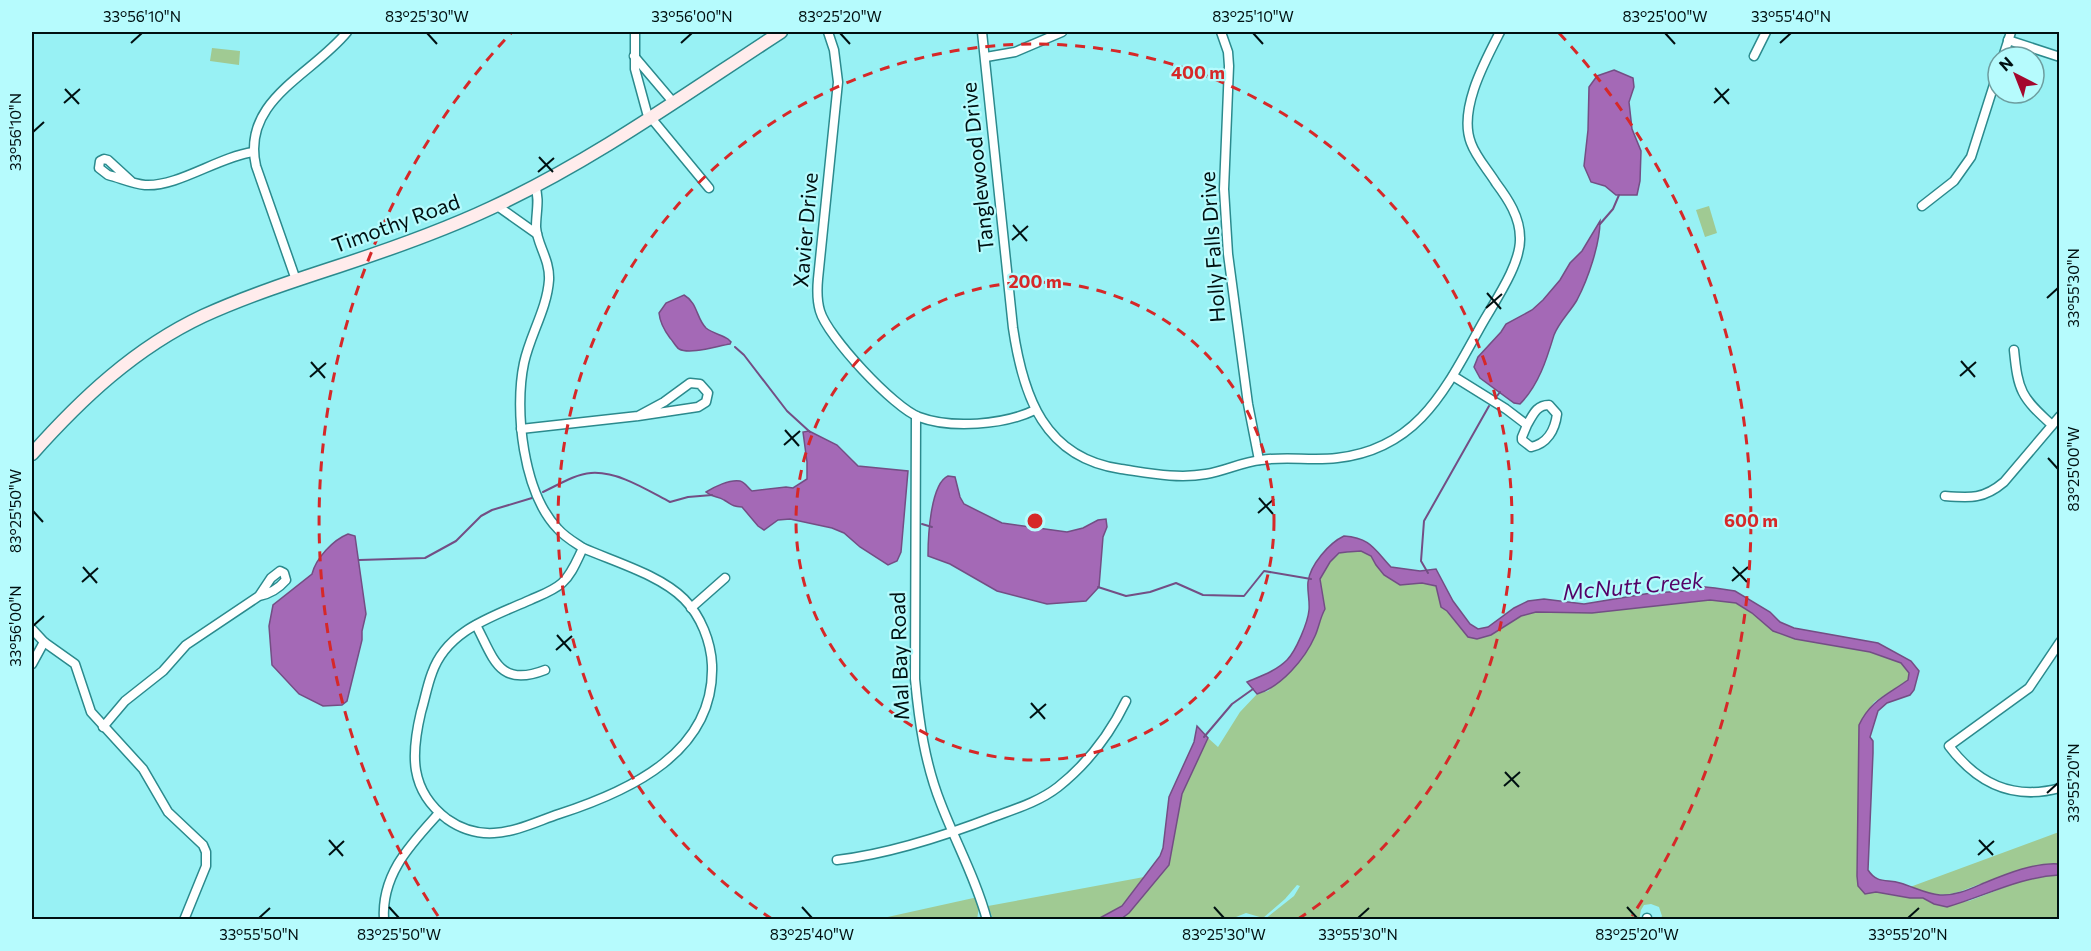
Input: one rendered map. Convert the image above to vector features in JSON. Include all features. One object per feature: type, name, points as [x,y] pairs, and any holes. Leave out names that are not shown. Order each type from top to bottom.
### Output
[{"type":"main road","name":"Timothy Road","points":[[32,454],[90,393],[147,349],[202,317],[244,298],[426,236],[535,186],[649,118],[781,32]]},
{"type":"street","points":[[296,280],[256,166],[253,152],[256,127],[267,107],[347,32]]},
{"type":"street","points":[[635,32],[635,69],[649,118],[709,188]]},
{"type":"street","name":"Xavier Drive","points":[[828,32],[837,66],[837,96],[818,279],[820,312],[833,334],[850,355],[888,394],[916,416],[947,423],[986,422],[1013,419],[1035,410]]},
{"type":"street","name":"Tanglewood Drive","points":[[982,32],[1013,328],[1022,376],[1035,410],[1064,444],[1084,460],[1110,468],[1194,476],[1222,471],[1259,460],[1340,458],[1384,444],[1399,437],[1419,422],[1453,376],[1508,278],[1520,246],[1518,222],[1513,208],[1474,149],[1467,127],[1468,111],[1474,90],[1500,32]]},
{"type":"street","points":[[986,57],[1015,52],[1062,32]]},
{"type":"street","name":"Holly Falls Drive","points":[[1221,32],[1228,52],[1229,76],[1224,189],[1228,254],[1248,404],[1259,460]]},
{"type":"street","points":[[1754,56],[1766,32]]},
{"type":"street","points":[[2009,36],[2060,57]]},
{"type":"street","points":[[634,56],[673,102]]},
{"type":"street","points":[[1922,206],[1954,181],[1971,157],[1988,105]]},
{"type":"street","points":[[132,182],[141,185],[157,184],[253,152]]},
{"type":"street","points":[[535,186],[538,196],[537,234],[547,260],[549,278],[547,295],[529,347],[520,385],[521,429],[527,459],[541,504],[557,529],[584,548],[664,584],[684,599],[708,641],[712,671],[710,696],[696,728],[682,747],[634,784],[615,794],[505,832],[480,833],[466,829],[439,813],[424,793],[415,769],[416,734],[435,664],[458,636],[476,625],[557,588],[571,573],[584,548]]},
{"type":"street","points":[[496,205],[537,234]]},
{"type":"street","points":[[2014,350],[2017,378],[2022,393],[2052,425]]},
{"type":"street","points":[[1453,376],[1527,425]]},
{"type":"street","points":[[521,429],[638,416],[698,407],[706,402],[708,393],[700,384],[690,383],[664,402],[638,416]]},
{"type":"street","points":[[1541,405],[1549,405],[1557,414],[1550,434],[1543,443],[1538,445],[1531,447],[1522,440],[1527,425],[1541,405]]},
{"type":"street","name":"Mal Bay Road","points":[[916,416],[915,679],[925,755],[940,802],[974,880],[987,920]]},
{"type":"street","points":[[1945,496],[1969,498],[1996,489],[2060,416]]},
{"type":"street","points":[[691,608],[725,578]]},
{"type":"street","points":[[104,727],[125,701],[163,671],[186,645],[259,596]]},
{"type":"street","points":[[476,625],[495,661],[505,672],[524,677],[544,670]]},
{"type":"street","points":[[32,628],[44,642],[75,664],[91,712],[143,769],[163,805],[175,820],[198,839],[206,852],[203,875],[184,920]]},
{"type":"street","points":[[32,664],[44,642]]},
{"type":"street","points":[[2060,642],[2029,688],[1949,746],[1970,770],[1993,784],[2020,792],[2060,788]]},
{"type":"street","points":[[837,860],[953,832],[1035,802],[1058,787],[1097,748],[1118,718],[1126,701]]},
{"type":"street","points":[[384,920],[386,895],[396,866],[407,849],[439,813]]},
{"type":"green space","points":[[212,48],[240,51],[239,65],[210,61]]},
{"type":"green space","points":[[1709,206],[1717,233],[1705,237],[1696,210]]},
{"type":"green space","points":[[1361,551],[1371,556],[1376,565],[1400,585],[1422,583],[1436,586],[1441,607],[1468,637],[1477,639],[1491,635],[1521,616],[1536,612],[1592,613],[1710,600],[1736,603],[1795,639],[1870,652],[1901,663],[1909,673],[1908,680],[1874,702],[1859,725],[1858,886],[1891,895],[1923,898],[1934,904],[1969,901],[2021,881],[2059,874],[2059,920],[1660,920],[1662,916],[1659,907],[1651,904],[1644,905],[1639,920],[1265,919],[1294,896],[1300,886],[1297,885],[1263,918],[1246,913],[1231,919],[1121,920],[1169,865],[1182,794],[1208,738],[1218,747],[1240,712],[1257,694],[1268,691],[1306,652],[1325,609],[1320,579],[1330,562],[1340,553]]},
{"type":"green space","points":[[2059,832],[2059,864],[1995,879],[1954,893],[1935,894],[1910,887]]},
{"type":"green space","points":[[1144,877],[1122,906],[1098,919],[993,919],[988,906]]},
{"type":"green space","points":[[978,897],[977,919],[874,920]]},
{"type":"shaded area","points":[[1614,70],[1633,78],[1634,87],[1629,102],[1632,129],[1641,151],[1637,195],[1616,195],[1605,186],[1591,182],[1584,166],[1589,87],[1597,76]]},
{"type":"shaded area","points":[[1600,221],[1596,251],[1581,292],[1556,330],[1542,371],[1527,397],[1520,404],[1514,403],[1480,378],[1474,367],[1478,357],[1506,324],[1532,310],[1543,300],[1560,280],[1570,263],[1582,251]]},
{"type":"shaded area","points":[[684,295],[692,302],[706,328],[728,339],[730,344],[697,351],[684,351],[678,348],[664,329],[659,313],[666,303]]},
{"type":"shaded area","points":[[809,431],[837,445],[858,466],[908,471],[901,552],[897,561],[888,565],[860,547],[844,533],[832,528],[790,519],[778,520],[764,530],[742,507],[732,505],[706,492],[732,481],[740,481],[752,491],[793,488],[807,479],[803,432]]},
{"type":"shaded area","points":[[948,476],[955,477],[964,504],[1002,523],[1067,532],[1106,519],[1107,527],[1103,537],[1099,587],[1086,601],[1047,604],[997,591],[950,564],[928,556],[934,500],[937,489]]},
{"type":"shaded area","points":[[348,534],[355,536],[366,614],[347,701],[342,705],[323,706],[299,694],[272,665],[269,626],[273,605],[312,574],[326,550]]},
{"type":"shaded area","points":[[1344,536],[1366,542],[1391,567],[1420,571],[1436,569],[1453,601],[1470,624],[1478,629],[1488,627],[1528,601],[1544,599],[1584,604],[1651,593],[1687,591],[1696,586],[1735,591],[1770,612],[1780,622],[1794,628],[1878,643],[1911,661],[1919,671],[1914,690],[1910,695],[1887,703],[1878,711],[1870,737],[1873,741],[1873,753],[1868,870],[1871,874],[1879,879],[1940,895],[1963,892],[2011,873],[2040,865],[2059,864],[2059,875],[2016,883],[1947,907],[1923,898],[1876,892],[1865,894],[1858,886],[1857,876],[1859,725],[1874,704],[1908,680],[1909,673],[1901,663],[1870,652],[1795,639],[1773,631],[1736,603],[1710,600],[1592,613],[1536,612],[1521,616],[1491,635],[1477,639],[1468,637],[1441,607],[1436,586],[1422,583],[1400,585],[1384,575],[1371,556],[1361,551],[1339,553],[1330,562],[1320,579],[1325,609],[1311,645],[1299,663],[1283,679],[1257,694],[1247,682],[1283,664],[1294,650],[1308,615],[1308,582],[1312,569],[1327,549]]},
{"type":"shaded area","points":[[1197,726],[1208,738],[1182,794],[1169,865],[1129,913],[1121,919],[1098,919],[1122,906],[1160,856],[1169,797],[1194,742]]},
{"type":"waterway","points":[[1600,224],[1613,209],[1619,195]]},
{"type":"waterway","points":[[735,347],[744,355],[787,411],[810,432]]},
{"type":"waterway","points":[[1497,396],[1500,392]]},
{"type":"waterway","points":[[1428,573],[1421,561],[1424,521],[1489,406]]},
{"type":"waterway","points":[[543,492],[579,475],[601,473],[632,482],[670,502],[688,497],[712,495]]},
{"type":"waterway","points":[[359,560],[425,558],[456,541],[481,516],[492,510],[532,498]]},
{"type":"waterway","points":[[922,524],[932,527]]},
{"type":"waterway","points":[[1098,587],[1126,596],[1150,592],[1176,583],[1203,595],[1244,596],[1264,571],[1311,579]]},
{"type":"waterway","name":"McNutt Creek","points":[[1204,737],[1232,704],[1253,689]]}]
